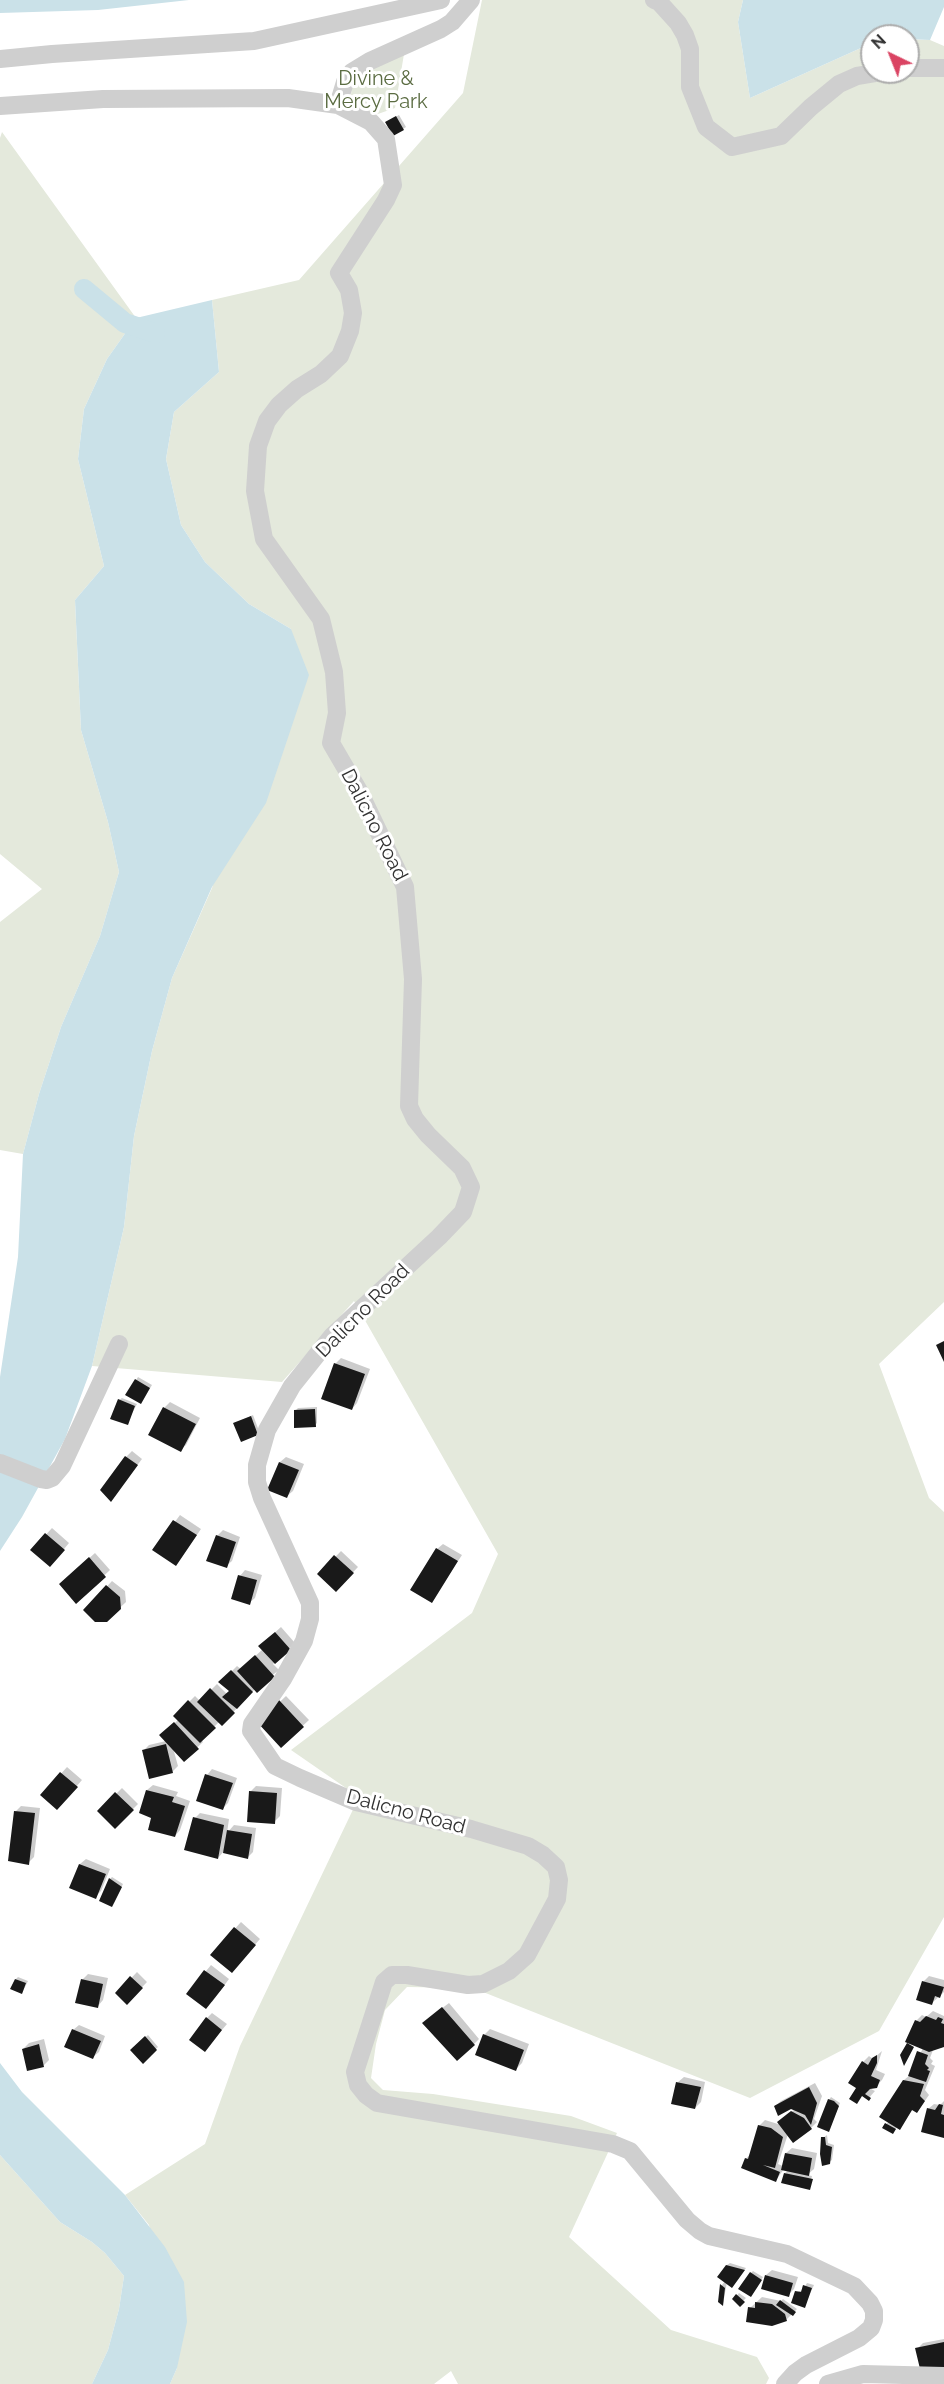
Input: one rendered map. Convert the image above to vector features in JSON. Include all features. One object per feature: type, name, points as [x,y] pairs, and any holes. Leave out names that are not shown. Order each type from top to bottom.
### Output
[{"type":"street","points":[[0,59],[254,41],[441,0]]},
{"type":"street","points":[[0,106],[103,99],[288,98],[338,105],[345,82],[352,72],[370,61],[441,29],[452,22],[471,0]]},
{"type":"street","points":[[654,0],[659,2],[678,23],[685,35],[690,49],[690,87],[706,127],[732,147],[781,136],[839,84],[860,76]]},
{"type":"street","points":[[920,69],[944,68]]},
{"type":"street","name":"Dalicno Road","points":[[338,105],[371,123],[386,139],[393,185],[386,200],[339,273],[349,290],[353,313],[350,332],[340,356],[321,374],[297,389],[279,405],[267,421],[258,446],[255,491],[264,539],[321,619],[334,672],[337,713],[331,743],[359,791],[405,887],[413,979],[409,1106],[415,1119],[428,1135],[462,1168],[471,1187],[463,1212],[439,1238],[332,1336],[292,1386],[267,1430],[257,1465],[257,1482],[279,1538],[310,1603],[310,1619],[304,1641],[283,1679],[252,1724],[251,1731],[275,1766],[300,1778],[356,1802],[471,1829],[528,1846],[543,1855],[556,1867],[560,1880],[557,1899],[527,1955],[509,1971],[483,1984],[468,1985],[407,1975],[392,1976],[384,1982],[355,2072],[358,2085],[377,2103],[613,2144],[630,2151],[687,2220],[700,2231],[718,2238],[787,2254],[854,2286],[863,2294],[874,2311],[871,2328],[859,2338],[806,2365],[785,2384]]},
{"type":"street","points":[[0,1463],[41,1479],[52,1478],[62,1466],[119,1344]]},
{"type":"street","points":[[828,2384],[863,2374],[944,2376]]},
{"type":"green space","points":[[482,0],[743,0],[738,22],[750,98],[860,48],[860,84],[920,84],[920,40],[930,40],[944,46],[944,1302],[879,1364],[929,1498],[944,1512],[944,1917],[879,2031],[750,2098],[473,1988],[407,1987],[385,2010],[376,2044],[371,2078],[383,2090],[433,2094],[571,2116],[617,2133],[569,2237],[671,2330],[757,2357],[769,2378],[766,2384],[458,2384],[451,2371],[434,2384],[170,2384],[177,2368],[149,2225],[125,2195],[205,2144],[240,2046],[359,1797],[291,1750],[472,1613],[498,1554],[354,1301],[282,1382],[92,1366],[124,1227],[134,1136],[152,1051],[172,978],[212,888],[291,629],[249,604],[205,562],[181,525],[166,459],[174,412],[219,372],[212,300],[299,280],[463,93]]},
{"type":"green space","name":"Divine & Mercy Park","points":[[404,54],[395,108],[375,115],[356,102],[351,95],[352,84],[360,75]]},
{"type":"green space","points":[[2,132],[136,318],[107,359],[84,409],[78,459],[104,566],[75,600],[81,730],[108,822],[119,872],[100,936],[61,1027],[39,1094],[23,1154],[0,1150],[0,922],[42,889],[0,854],[0,138]]},
{"type":"green space","points":[[0,2155],[60,2222],[92,2242],[105,2253],[124,2276],[119,2309],[108,2350],[92,2384],[0,2384]]},
{"type":"water","points":[[0,0],[189,0],[98,10],[0,13]]},
{"type":"water","points":[[743,0],[944,0],[944,7],[930,40],[920,40],[920,24],[860,24],[860,48],[750,98],[738,22]]},
{"type":"water","points":[[212,300],[219,372],[174,412],[166,459],[181,525],[205,562],[249,604],[291,629],[309,675],[266,803],[212,887],[172,978],[152,1051],[134,1136],[124,1227],[92,1366],[65,1439],[22,1517],[0,1551],[0,1377],[18,1257],[23,1154],[39,1094],[61,1027],[100,936],[119,872],[108,822],[81,730],[75,600],[104,566],[78,459],[84,409],[107,359],[136,318]]},
{"type":"water","points":[[0,2063],[22,2092],[125,2195],[165,2247],[184,2282],[187,2322],[177,2368],[170,2384],[92,2384],[108,2350],[119,2309],[124,2276],[105,2253],[92,2242],[60,2222],[0,2155]]},
{"type":"building","points":[[396,116],[404,130],[393,136],[385,122]]},
{"type":"building","points":[[944,1341],[944,1362],[936,1345]]},
{"type":"building","points":[[334,1363],[365,1374],[352,1410],[321,1399]]},
{"type":"building","points":[[135,1379],[150,1388],[141,1404],[125,1395]]},
{"type":"building","points":[[118,1399],[135,1406],[128,1425],[110,1419]]},
{"type":"building","points":[[163,1407],[196,1424],[181,1452],[148,1435]]},
{"type":"building","points":[[315,1409],[316,1427],[294,1428],[294,1410]]},
{"type":"building","points":[[251,1416],[258,1435],[241,1442],[233,1423]]},
{"type":"building","points":[[125,1456],[138,1465],[111,1502],[100,1490]]},
{"type":"building","points":[[279,1462],[299,1470],[287,1498],[267,1490]]},
{"type":"building","points":[[173,1520],[197,1535],[176,1566],[152,1550]]},
{"type":"building","points":[[45,1533],[65,1550],[50,1567],[30,1550]]},
{"type":"building","points":[[216,1535],[236,1542],[227,1568],[206,1561]]},
{"type":"building","points":[[436,1548],[458,1561],[432,1603],[410,1590]]},
{"type":"building","points":[[334,1555],[354,1573],[336,1592],[317,1574]]},
{"type":"building","points":[[89,1557],[106,1577],[76,1604],[59,1584]]},
{"type":"building","points":[[238,1575],[257,1580],[250,1605],[231,1599]]},
{"type":"building","points":[[106,1585],[120,1597],[121,1609],[107,1622],[95,1622],[83,1610]]},
{"type":"building","points":[[275,1632],[291,1650],[275,1664],[258,1646]]},
{"type":"building","points":[[255,1655],[275,1677],[257,1693],[237,1671]]},
{"type":"building","points":[[231,1670],[253,1692],[237,1709],[222,1697],[229,1691],[218,1682]]},
{"type":"building","points":[[210,1688],[235,1713],[222,1726],[197,1702]]},
{"type":"building","points":[[188,1700],[216,1728],[200,1743],[173,1716]]},
{"type":"building","points":[[279,1700],[304,1727],[281,1748],[257,1722]]},
{"type":"building","points":[[174,1722],[199,1749],[184,1762],[159,1735]]},
{"type":"building","points":[[166,1744],[173,1773],[149,1779],[142,1750]]},
{"type":"building","points":[[60,1772],[78,1787],[57,1810],[40,1795]]},
{"type":"building","points":[[205,1774],[233,1783],[223,1810],[196,1801]]},
{"type":"building","points":[[146,1790],[174,1797],[172,1802],[185,1806],[175,1837],[148,1830],[151,1818],[139,1813]]},
{"type":"building","points":[[249,1791],[277,1793],[275,1824],[247,1822]]},
{"type":"building","points":[[115,1792],[134,1810],[115,1829],[97,1811]]},
{"type":"building","points":[[14,1811],[35,1813],[29,1865],[8,1861]]},
{"type":"building","points":[[193,1817],[224,1825],[218,1859],[184,1850]]},
{"type":"building","points":[[227,1830],[252,1834],[248,1859],[223,1853]]},
{"type":"building","points":[[79,1864],[106,1874],[96,1899],[69,1888]]},
{"type":"building","points":[[109,1878],[122,1887],[112,1907],[99,1901]]},
{"type":"building","points":[[234,1927],[256,1945],[232,1973],[210,1955]]},
{"type":"building","points":[[204,1970],[225,1985],[206,2009],[186,1994]]},
{"type":"building","points":[[130,1976],[143,1988],[127,2005],[115,1993]]},
{"type":"building","points":[[15,1979],[26,1983],[22,1994],[10,1989]]},
{"type":"building","points":[[81,1979],[103,1984],[98,2008],[75,2003]]},
{"type":"building","points":[[922,1981],[944,1987],[940,1998],[935,1996],[932,2005],[916,2000]]},
{"type":"building","points":[[442,2007],[475,2045],[457,2061],[422,2023]]},
{"type":"building","points":[[926,2016],[936,2020],[938,2017],[943,2019],[941,2023],[944,2024],[944,2047],[929,2052],[905,2042],[915,2020],[920,2022]]},
{"type":"building","points":[[206,2017],[222,2030],[205,2052],[189,2040]]},
{"type":"building","points":[[72,2029],[101,2041],[93,2059],[64,2047]]},
{"type":"building","points":[[483,2034],[524,2050],[516,2071],[475,2055]]},
{"type":"building","points":[[145,2036],[157,2050],[143,2064],[130,2050]]},
{"type":"building","points":[[907,2043],[914,2047],[904,2066],[900,2055]]},
{"type":"building","points":[[39,2044],[44,2067],[27,2071],[22,2049]]},
{"type":"building","points":[[917,2051],[928,2055],[925,2064],[929,2068],[927,2070],[930,2071],[926,2082],[908,2076]]},
{"type":"building","points":[[877,2055],[877,2063],[871,2076],[880,2080],[877,2088],[870,2089],[865,2094],[871,2098],[869,2101],[862,2096],[857,2104],[849,2099],[856,2088],[848,2083],[862,2061],[868,2065]]},
{"type":"building","points":[[903,2080],[924,2084],[920,2096],[925,2101],[917,2113],[912,2110],[900,2130],[879,2117]]},
{"type":"building","points":[[676,2082],[701,2087],[695,2109],[671,2104]]},
{"type":"building","points":[[809,2087],[817,2103],[811,2125],[805,2115],[791,2109],[778,2116],[774,2106]]},
{"type":"building","points":[[828,2099],[839,2106],[829,2132],[817,2127]]},
{"type":"building","points":[[939,2104],[943,2105],[941,2114],[944,2115],[944,2138],[921,2132],[927,2108],[935,2110]]},
{"type":"building","points":[[791,2111],[804,2118],[812,2129],[793,2143],[777,2122]]},
{"type":"building","points":[[885,2123],[896,2129],[893,2134],[882,2128]]},
{"type":"building","points":[[758,2125],[771,2128],[783,2137],[775,2168],[763,2165],[780,2172],[776,2182],[741,2168],[745,2158],[748,2159]]},
{"type":"building","points":[[821,2137],[825,2137],[826,2145],[832,2147],[830,2164],[822,2166],[820,2154]]},
{"type":"building","points":[[785,2153],[812,2158],[809,2176],[781,2170]]},
{"type":"building","points":[[784,2173],[813,2179],[810,2190],[781,2183]]},
{"type":"building","points":[[726,2265],[745,2270],[732,2288],[717,2277]]},
{"type":"building","points":[[750,2272],[762,2280],[751,2297],[738,2289]]},
{"type":"building","points":[[765,2275],[793,2283],[789,2297],[761,2289]]},
{"type":"building","points":[[720,2284],[725,2288],[723,2306],[718,2302]]},
{"type":"building","points":[[803,2285],[812,2288],[805,2308],[791,2303],[795,2291],[801,2292]]},
{"type":"building","points":[[736,2294],[745,2302],[740,2307],[732,2299]]},
{"type":"building","points":[[780,2300],[796,2312],[793,2316],[776,2305]]},
{"type":"building","points":[[755,2302],[772,2304],[785,2314],[787,2321],[772,2326],[746,2322],[748,2307],[755,2308]]},
{"type":"building","points":[[944,2342],[944,2367],[921,2373],[915,2348]]},
{"type":"waterway","points":[[84,289],[125,323],[155,333]]}]
